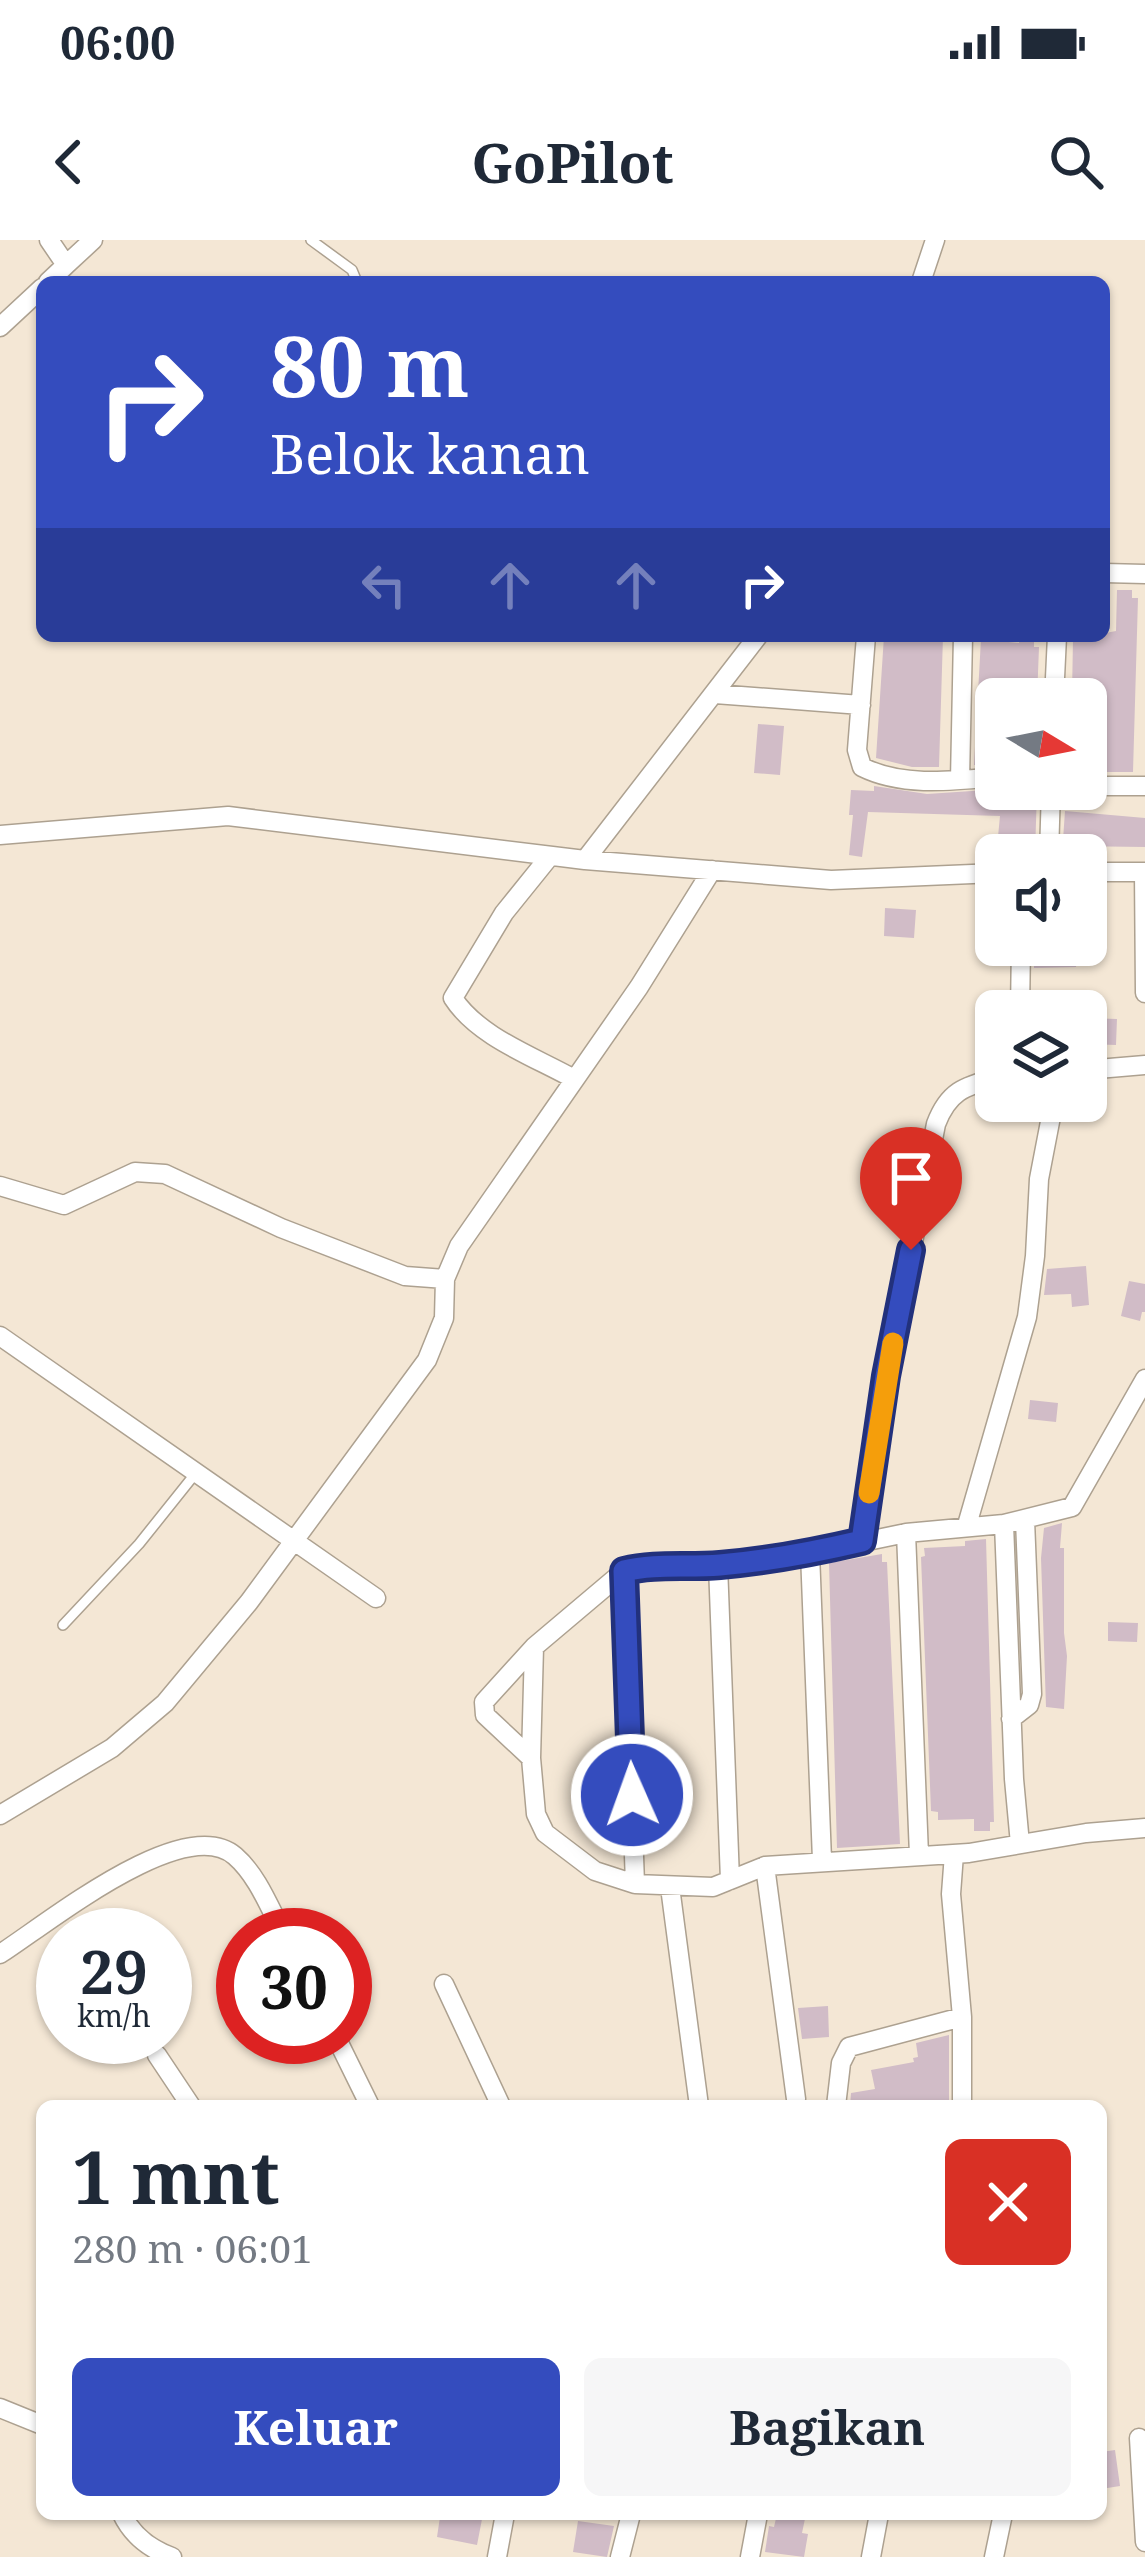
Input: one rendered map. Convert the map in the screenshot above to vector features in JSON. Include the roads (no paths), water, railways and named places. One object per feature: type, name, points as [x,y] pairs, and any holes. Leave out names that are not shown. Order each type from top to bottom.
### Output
[{"type":"street","points":[[49,240],[67,265]]},
{"type":"street","points":[[55,276],[93,240]]},
{"type":"street","points":[[923,276],[935,240]]},
{"type":"street","points":[[0,327],[36,293]]},
{"type":"street","points":[[1110,573],[1145,574]]},
{"type":"street","points":[[585,860],[754,642]]},
{"type":"street","points":[[865,642],[857,750],[862,767],[879,776],[975,779]]},
{"type":"street","points":[[960,780],[962,642]]},
{"type":"street","points":[[1055,678],[1057,642]]},
{"type":"street","points":[[715,694],[860,705]]},
{"type":"street","points":[[1107,786],[1145,786]]},
{"type":"street","points":[[0,836],[228,816],[585,860],[831,880],[975,874]]},
{"type":"street","points":[[550,856],[495,927],[454,998],[464,1014],[492,1033],[574,1079]]},
{"type":"street","points":[[0,1815],[112,1748],[165,1703],[295,1543],[427,1360],[445,1318],[446,1279],[459,1246],[639,987],[712,870]]},
{"type":"street","points":[[1107,872],[1144,872],[1145,993]]},
{"type":"street","points":[[1107,1068],[1145,1065]]},
{"type":"street","points":[[862,1541],[886,1376],[936,1124],[945,1100],[975,1084]]},
{"type":"street","points":[[967,1525],[1027,1317],[1039,1179],[1050,1122]]},
{"type":"street","points":[[0,1186],[64,1205],[135,1172],[165,1174],[281,1228],[405,1276],[446,1279]]},
{"type":"street","points":[[0,1336],[376,1598]]},
{"type":"street","points":[[531,1758],[485,1715],[484,1702],[534,1647],[624,1571],[810,1553],[906,1534],[1004,1524],[1072,1507],[1145,1378]]},
{"type":"street","points":[[1012,1720],[1029,1705],[1032,1694],[1025,1520]]},
{"type":"street","points":[[1004,1524],[1020,1844]]},
{"type":"street","points":[[906,1534],[919,1856]]},
{"type":"street","points":[[810,1553],[822,1860]]},
{"type":"street","points":[[718,1565],[730,1880]]},
{"type":"street","points":[[624,1571],[635,1884]]},
{"type":"street","points":[[534,1647],[531,1758],[536,1814],[545,1833],[595,1871],[635,1884],[713,1887],[765,1865],[954,1854],[1145,1828]]},
{"type":"street","points":[[0,1954],[128,1871],[176,1848],[206,1843],[234,1855],[270,1908]]},
{"type":"street","points":[[954,1854],[952,1929],[962,2018],[962,2100]]},
{"type":"street","points":[[765,1865],[796,2099]]},
{"type":"street","points":[[670,1887],[698,2100]]},
{"type":"street","points":[[444,1984],[498,2100]]},
{"type":"street","points":[[837,2100],[841,2063],[849,2048],[962,2018]]},
{"type":"street","points":[[163,2064],[187,2100]]},
{"type":"street","points":[[349,2064],[367,2100]]},
{"type":"street","points":[[0,2408],[36,2423]]},
{"type":"street","points":[[1139,2438],[1145,2542]]},
{"type":"street","points":[[125,2520],[153,2550],[172,2557]]},
{"type":"street","points":[[497,2557],[504,2520]]},
{"type":"street","points":[[620,2557],[630,2520]]},
{"type":"street","points":[[750,2557],[757,2520]]},
{"type":"street","points":[[871,2557],[878,2520]]},
{"type":"street","points":[[994,2557],[1002,2520]]},
{"type":"lane","points":[[310,240],[354,276]]},
{"type":"lane","points":[[63,1625],[139,1544],[195,1474]]}]
